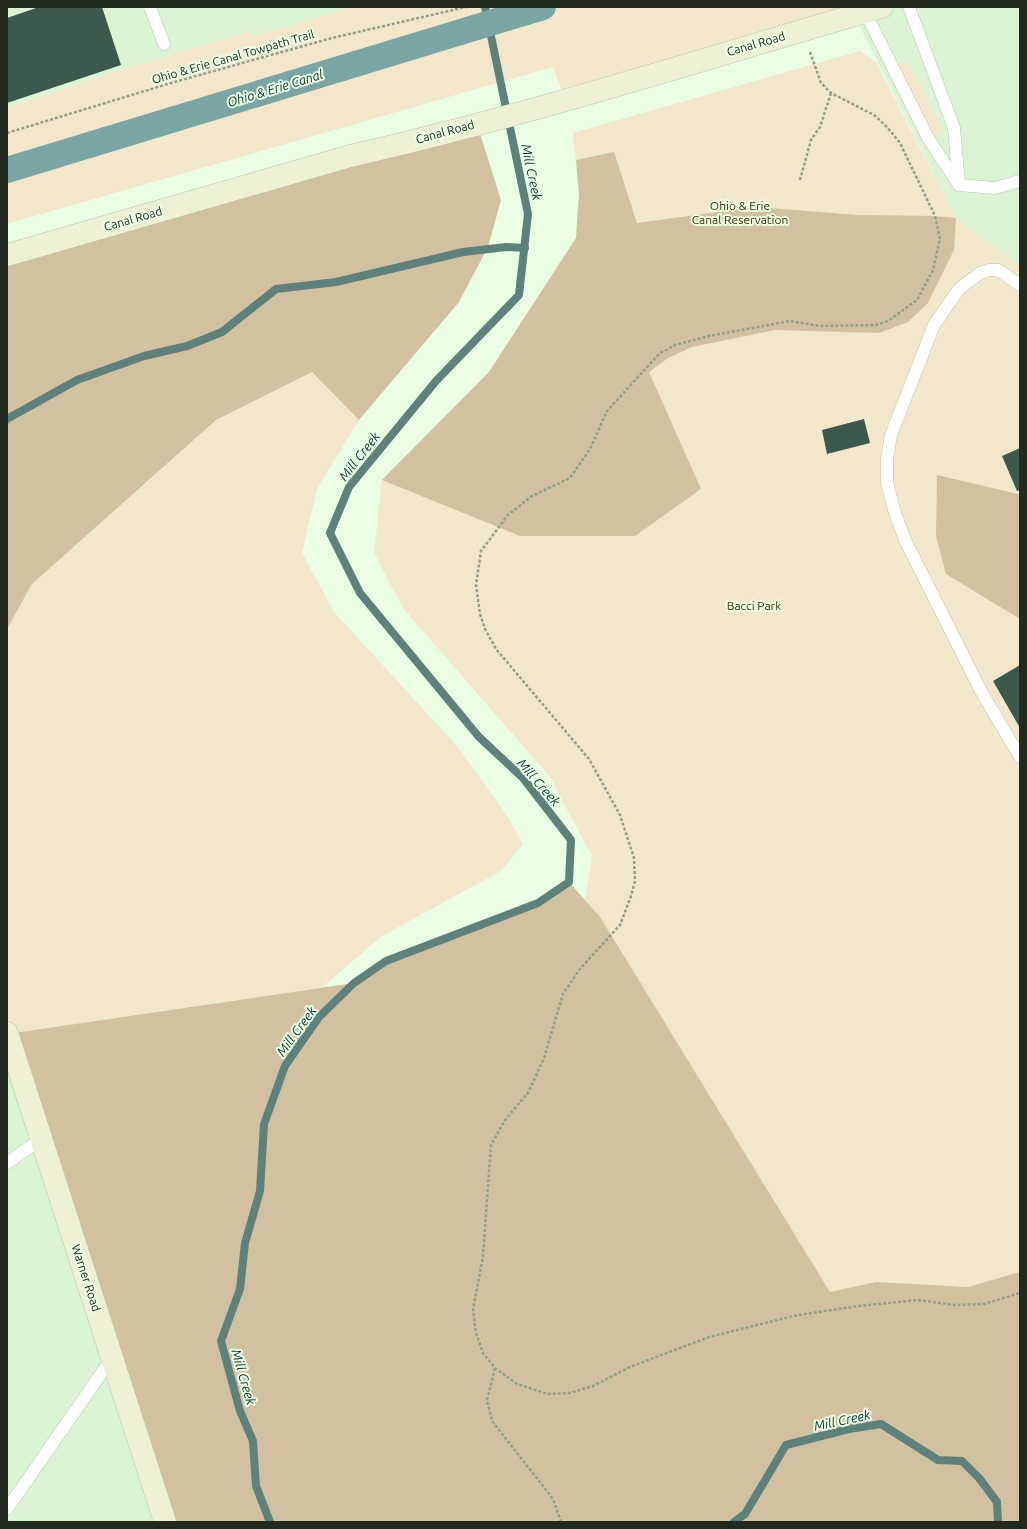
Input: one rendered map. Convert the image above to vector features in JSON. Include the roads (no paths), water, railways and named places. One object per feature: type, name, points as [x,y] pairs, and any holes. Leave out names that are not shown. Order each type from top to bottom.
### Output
[{"type":"street","name":"Canal Road","points":[[7,255],[350,156],[590,93],[873,10]]},
{"type":"street","name":"Warner Road","points":[[7,1034],[165,1522]]},
{"type":"lane","points":[[150,7],[164,44]]},
{"type":"lane","points":[[909,7],[954,128],[959,185]]},
{"type":"lane","points":[[873,10],[928,138],[959,185]]},
{"type":"lane","points":[[959,185],[995,188],[1020,181]]},
{"type":"lane","points":[[1020,285],[998,270],[989,270],[980,273],[959,289],[934,325],[891,435],[887,459],[887,483],[905,540],[981,691],[1020,757]]},
{"type":"lane","points":[[7,1163],[41,1139]]},
{"type":"lane","points":[[7,1509],[112,1358]]},
{"type":"waterway","name":"Mill Creek","points":[[270,1522],[256,1486],[253,1441],[240,1411],[221,1341],[240,1289],[245,1243],[260,1191],[264,1124],[285,1066],[319,1017],[354,983],[386,961],[538,903],[569,882],[571,840],[523,778],[479,737],[360,593],[330,533],[349,487],[436,381],[519,295],[528,214],[485,7]]},
{"type":"waterway","name":"Ohio & Erie Canal","points":[[7,170],[543,7]]},
{"type":"waterway","points":[[7,419],[77,380],[144,356],[187,346],[222,332],[276,289],[336,282],[463,252],[506,247],[525,248]]},
{"type":"waterway","name":"Mill Creek","points":[[734,1522],[745,1514],[786,1445],[849,1429],[881,1424],[938,1460],[962,1461],[979,1478],[997,1502],[998,1522]]},
{"type":"park label","name":"Ohio & Erie Canal Reservation","points":[[740,213]]},
{"type":"park label","name":"Bacci Park","points":[[754,606]]}]
